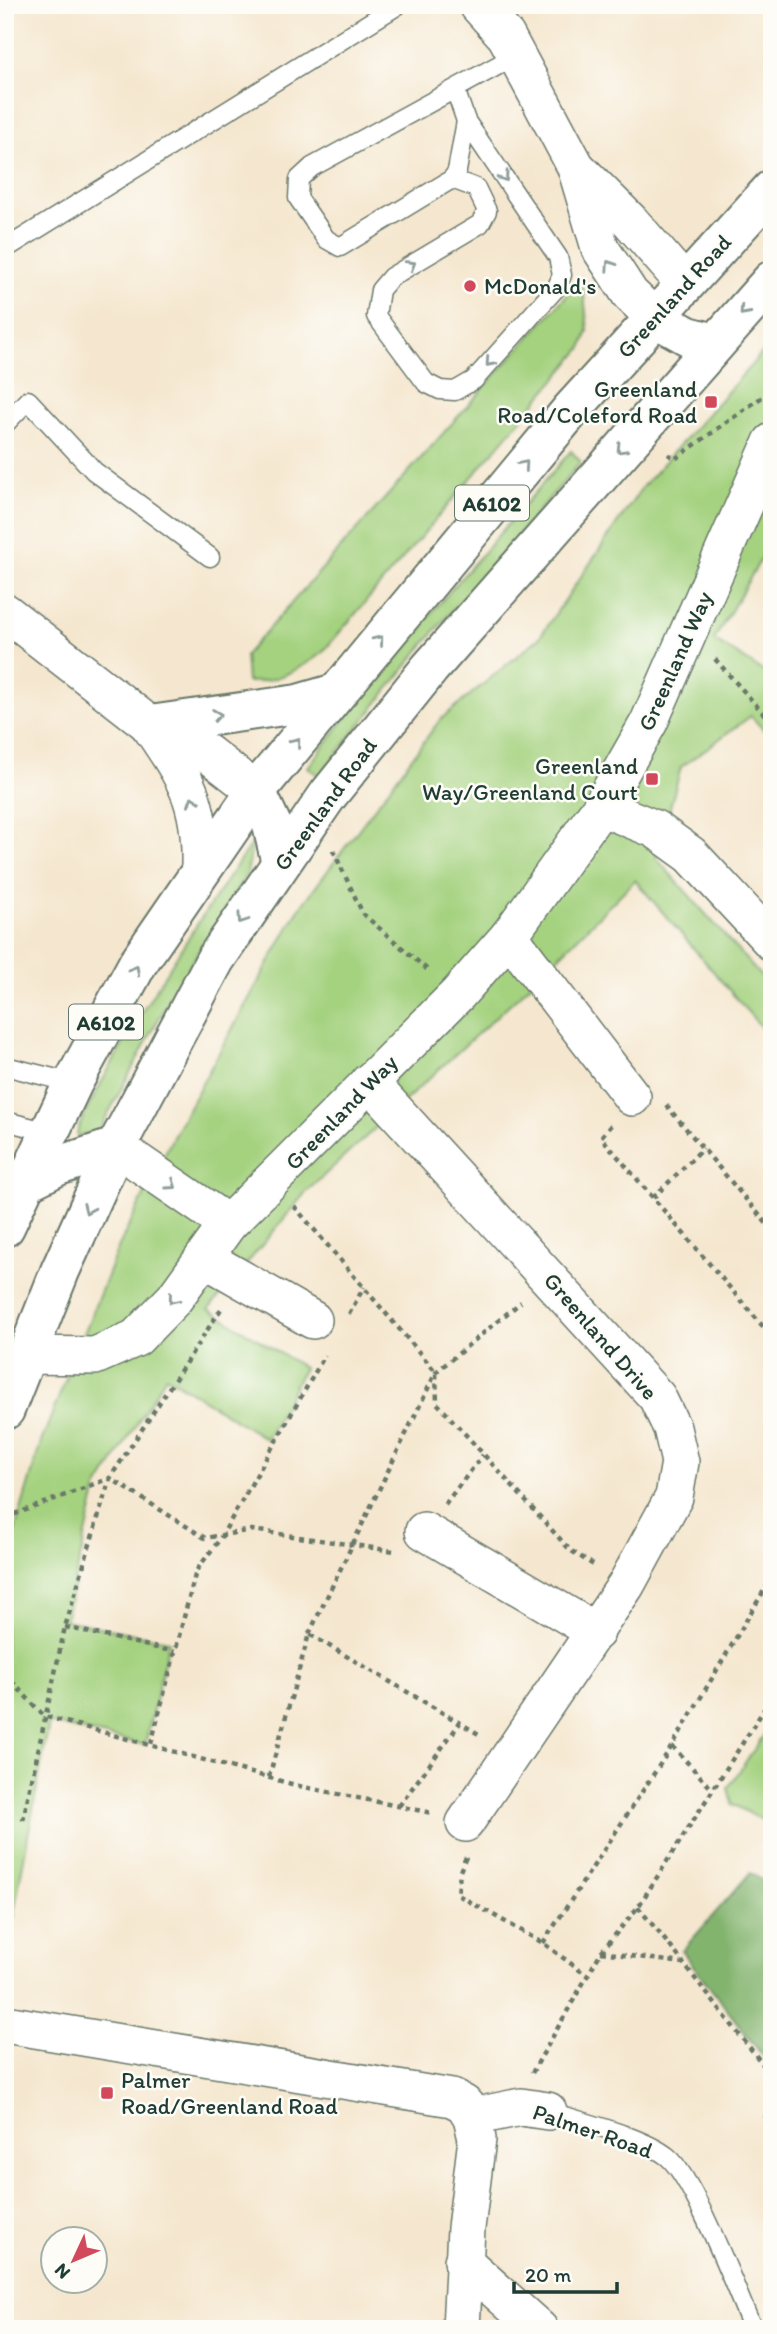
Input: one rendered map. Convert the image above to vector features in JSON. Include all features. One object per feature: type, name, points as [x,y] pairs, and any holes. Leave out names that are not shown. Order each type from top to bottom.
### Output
[{"type":"highway","name":"Greenland Road","points":[[5,1227],[73,1083],[138,963],[200,868],[256,791],[472,526],[684,283],[772,189]]},
{"type":"highway","name":"Greenland Road","points":[[5,1410],[116,1147],[215,960],[328,794],[430,668],[772,280]]},
{"type":"highway","points":[[684,283],[708,322],[716,343]]},
{"type":"highway","points":[[654,317],[688,336],[716,343]]},
{"type":"highway","points":[[150,725],[298,704],[335,693]]},
{"type":"highway","points":[[256,791],[272,825],[281,863]]},
{"type":"highway","points":[[24,1183],[58,1166],[116,1147]]},
{"type":"street","points":[[478,5],[506,36],[576,167],[600,248],[630,294],[654,317]]},
{"type":"street","points":[[576,167],[631,222],[684,283]]},
{"type":"street","name":"Greenland Way","points":[[26,1355],[95,1356],[136,1338],[174,1299],[228,1224],[274,1181],[458,994],[509,936],[601,807],[649,722],[691,632],[726,542],[772,442]]},
{"type":"street","points":[[5,612],[150,725],[207,753],[256,791]]},
{"type":"street","points":[[150,725],[180,771],[195,802],[201,833],[200,868]]},
{"type":"street","points":[[601,807],[655,829],[691,855],[772,942]]},
{"type":"street","points":[[509,936],[632,1097]]},
{"type":"street","name":"Greenland Drive","points":[[369,1082],[657,1397],[672,1428],[680,1462],[674,1497],[626,1586],[465,1823]]},
{"type":"street","points":[[116,1147],[228,1224]]},
{"type":"street","points":[[204,1258],[329,1330]]},
{"type":"street","points":[[424,1531],[596,1632]]},
{"type":"street","points":[[5,2024],[452,2098],[464,2105],[472,2117],[477,2139],[463,2261],[461,2329]]},
{"type":"street","name":"Palmer Road","points":[[472,2117],[535,2109]]},
{"type":"street","points":[[463,2261],[539,2329]]},
{"type":"lane","points":[[5,249],[398,5]]},
{"type":"lane","points":[[466,121],[457,172],[445,183],[340,247],[326,239],[298,198],[299,179],[312,167],[517,55]]},
{"type":"lane","points":[[445,183],[477,188],[485,201],[487,211],[480,224],[391,277],[380,290],[376,316],[426,383],[440,390],[455,391],[474,380],[557,287],[562,275],[558,257],[466,121],[455,89]]},
{"type":"lane","points":[[5,425],[27,400],[94,471],[210,557]]},
{"type":"lane","points":[[5,1066],[73,1083]]},
{"type":"lane","points":[[5,1121],[49,1132]]},
{"type":"lane","name":"Palmer Road","points":[[535,2109],[630,2138],[667,2157],[687,2183],[753,2329]]},
{"type":"path","points":[[639,430],[675,460],[772,390]]},
{"type":"path","points":[[691,632],[772,723]]},
{"type":"path","points":[[772,1230],[650,1085],[632,1097],[601,1137],[772,1337]]},
{"type":"path","points":[[653,1198],[703,1148]]},
{"type":"path","points":[[274,1181],[436,1373],[437,1403],[570,1550],[626,1586]]},
{"type":"path","points":[[269,1777],[309,1634],[436,1373],[550,1278]]},
{"type":"path","points":[[23,1820],[65,1627],[110,1478],[242,1280]]},
{"type":"path","points":[[151,1744],[196,1571],[223,1535],[329,1330],[364,1287]]},
{"type":"path","points":[[110,1478],[205,1538],[251,1530],[407,1553],[483,1455]]},
{"type":"path","points":[[5,1518],[110,1478]]},
{"type":"path","points":[[543,1943],[672,1746],[772,1577]]},
{"type":"path","points":[[65,1627],[175,1652]]},
{"type":"path","points":[[309,1634],[511,1754]]},
{"type":"path","points":[[5,1674],[44,1716],[269,1777],[465,1823],[476,1831],[460,1871],[458,1895],[543,1943],[589,1977]]},
{"type":"path","points":[[535,2109],[533,2068],[589,1977],[601,1952],[638,1907],[711,1787],[772,1697]]},
{"type":"path","points":[[399,1806],[460,1723]]},
{"type":"path","points":[[672,1746],[711,1787]]},
{"type":"path","points":[[638,1907],[772,2076]]},
{"type":"path","points":[[601,1952],[683,1963]]},
{"type":"path","points":[[772,2094],[765,2119],[772,2128]]},
{"type":"green space","points":[[582,278],[588,331],[582,348],[322,653],[287,674],[247,682],[245,655]]},
{"type":"green space","points":[[772,342],[772,540],[714,640],[772,677],[772,731],[769,736],[751,716],[681,767],[656,858],[772,989],[772,1040],[635,880],[526,989],[306,1192],[209,1309],[304,1368],[266,1439],[166,1376],[97,1489],[65,1620],[169,1641],[145,1745],[49,1723],[5,1960],[5,1564],[41,1442],[118,1248],[178,1127],[297,912],[440,720],[539,638],[643,486]]},
{"type":"green space","points":[[571,451],[581,462],[434,632],[319,776],[308,767],[339,726],[436,607]]},
{"type":"green space","points":[[253,841],[247,874],[172,994],[99,1131],[77,1136],[78,1128],[97,1090],[139,1017]]},
{"type":"green space","points":[[772,1723],[772,1825],[732,1804],[728,1788]]},
{"type":"green space","points":[[750,1873],[772,1886],[772,2068],[682,1951]]},
{"type":"place","name":"McDonald's","points":[[470,286]]},
{"type":"place","name":"Greenland Road/Coleford Road","points":[[711,402]]},
{"type":"place","name":"Greenland Way/Greenland Court","points":[[652,779]]},
{"type":"place","name":"Palmer Road/Greenland Road","points":[[107,2093]]}]
